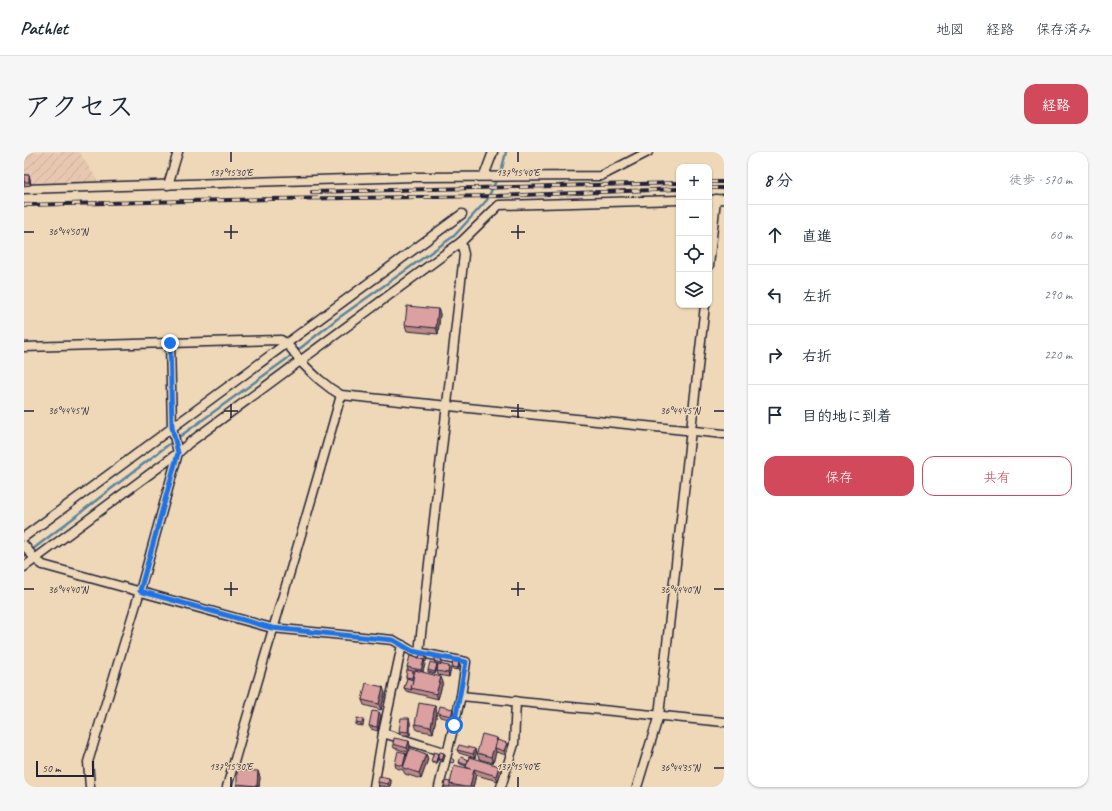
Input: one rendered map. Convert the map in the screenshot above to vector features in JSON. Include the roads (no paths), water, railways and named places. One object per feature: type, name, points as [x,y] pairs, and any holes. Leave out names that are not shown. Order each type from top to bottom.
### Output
[{"type":"street","points":[[168,185],[178,152]]},
{"type":"street","points":[[484,176],[493,152]]},
{"type":"street","points":[[628,152],[630,161]]},
{"type":"street","points":[[24,189],[415,177],[601,176],[648,152]]},
{"type":"street","points":[[712,237],[716,199]]},
{"type":"street","points":[[24,567],[461,242],[500,205],[676,200]]},
{"type":"street","points":[[24,537],[462,214]]},
{"type":"street","points":[[419,652],[464,254],[461,242]]},
{"type":"street","points":[[637,787],[659,715],[705,308]]},
{"type":"street","points":[[24,347],[281,340],[287,343],[301,361],[325,386],[341,395],[724,434]]},
{"type":"street","points":[[90,787],[88,762],[140,591],[178,453],[172,427],[170,343]]},
{"type":"street","points":[[227,787],[272,628],[308,513],[341,395]]},
{"type":"street","points":[[24,545],[35,559],[43,565],[272,628],[393,640],[412,651],[466,662],[461,696],[439,787]]},
{"type":"street","points":[[374,787],[383,733],[402,645]]},
{"type":"street","points":[[461,696],[724,722]]},
{"type":"street","points":[[501,787],[514,744],[516,701]]},
{"type":"street","points":[[383,733],[447,753]]},
{"type":"waterway","points":[[24,556],[168,445],[288,358],[337,319],[454,236],[487,200],[502,168],[506,152]]},
{"type":"railway","points":[[712,182],[724,182]]},
{"type":"railway","points":[[312,192],[676,183]]},
{"type":"railway","points":[[712,188],[724,188]]},
{"type":"railway","points":[[24,205],[271,199],[498,196],[676,189]]}]
